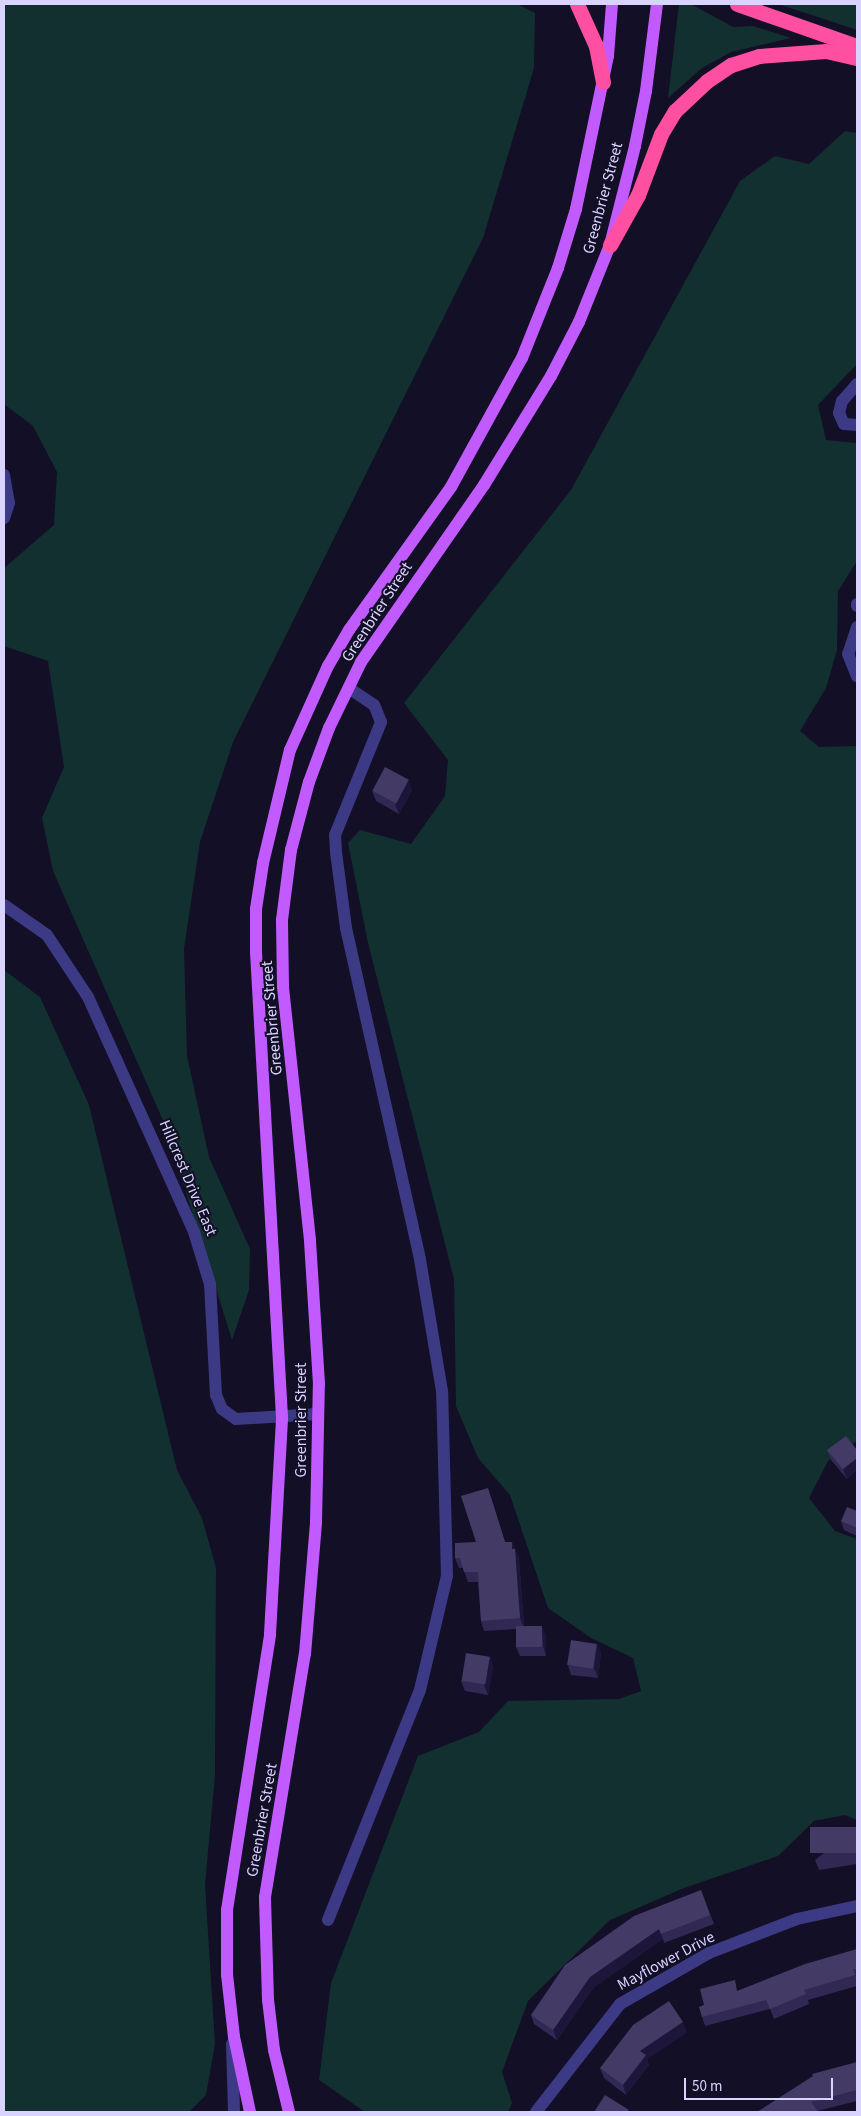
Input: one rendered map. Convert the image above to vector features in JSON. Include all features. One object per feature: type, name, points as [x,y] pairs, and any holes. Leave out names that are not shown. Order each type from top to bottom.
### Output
[{"type":"highway","points":[[577,4],[596,46],[603,82]]},
{"type":"highway","points":[[737,4],[857,46]]},
{"type":"highway","points":[[610,245],[638,196],[660,134],[675,111],[707,81],[731,66],[759,56],[826,51],[857,58]]},
{"type":"main road","name":"Greenbrier Street","points":[[250,2112],[234,2037],[232,2004],[227,1975],[227,1910],[270,1634],[282,1417],[256,944],[256,909],[276,802],[290,750],[328,666],[349,630],[451,487],[522,358],[558,268],[576,209],[603,82],[612,4]]},
{"type":"main road","name":"Greenbrier Street","points":[[289,2112],[274,2050],[268,2000],[265,1897],[305,1654],[316,1522],[318,1414],[310,1249],[284,986],[282,920],[296,824],[329,728],[361,662],[484,485],[551,376],[579,322],[610,245],[646,91],[657,4]]},
{"type":"street","points":[[857,384],[842,401],[839,413],[844,424],[857,425]]},
{"type":"street","points":[[4,475],[9,503],[4,518]]},
{"type":"street","points":[[857,627],[848,654],[857,676]]},
{"type":"street","points":[[328,1920],[420,1690],[447,1576],[442,1391],[418,1253],[346,928],[336,852],[335,835],[381,722],[374,705],[349,688]]},
{"type":"street","name":"Hillcrest Drive East","points":[[4,905],[47,935],[88,997],[194,1232],[210,1284],[216,1395],[222,1410],[236,1419],[318,1414]]},
{"type":"street","name":"Mayflower Drive","points":[[536,2112],[620,2004],[709,1953],[797,1920],[857,1906]]},
{"type":"street","points":[[232,2004],[234,2112]]},
{"type":"green space","points":[[4,4],[517,4],[535,13],[534,68],[483,238],[233,742],[200,842],[184,949],[187,1056],[209,1157],[250,1249],[249,1290],[232,1340],[165,1125],[53,871],[42,818],[64,767],[48,661],[4,646],[4,568],[54,525],[57,472],[33,426],[4,404]]},
{"type":"green space","points":[[679,4],[691,4],[733,27],[753,26],[791,38],[731,52],[702,68],[668,98]]},
{"type":"green space","points":[[778,4],[857,4],[857,30],[818,17]]},
{"type":"green space","points":[[845,131],[857,133],[857,364],[818,405],[826,440],[857,443],[857,561],[838,591],[837,650],[826,688],[800,731],[819,747],[857,746],[857,1441],[828,1461],[809,1498],[835,1531],[857,1539],[857,1820],[845,1815],[814,1821],[778,1856],[684,1888],[610,1920],[528,2001],[502,2072],[512,2103],[508,2112],[365,2112],[319,2080],[331,1983],[418,1756],[479,1732],[508,1701],[619,1699],[641,1691],[633,1658],[591,1638],[548,1608],[510,1495],[478,1458],[456,1406],[454,1279],[368,943],[348,843],[360,830],[411,844],[445,796],[448,760],[404,703],[571,490],[740,181],[775,156],[809,164]]},
{"type":"green space","points":[[4,970],[40,997],[89,1105],[177,1470],[202,1518],[216,1568],[215,1775],[205,1885],[215,2044],[206,2095],[189,2112],[4,2112]]},
{"type":"building","points":[[385,767],[409,780],[396,804],[372,791]]},
{"type":"building","points":[[846,1436],[857,1450],[857,1458],[843,1469],[827,1450]]},
{"type":"building","points":[[488,1488],[505,1542],[512,1542],[512,1549],[515,1549],[520,1618],[481,1621],[478,1572],[464,1572],[460,1558],[455,1558],[455,1543],[476,1542],[461,1496]]},
{"type":"building","points":[[847,1507],[857,1511],[857,1528],[841,1521]]},
{"type":"building","points":[[516,1626],[542,1626],[542,1647],[516,1647]]},
{"type":"building","points":[[571,1640],[597,1644],[593,1669],[567,1665]]},
{"type":"building","points":[[466,1653],[490,1657],[485,1684],[462,1681]]},
{"type":"building","points":[[810,1827],[857,1827],[857,1853],[810,1853]]},
{"type":"building","points":[[701,1890],[710,1915],[661,1934],[659,1929],[590,1977],[553,2030],[531,2015],[565,1965],[634,1916]]},
{"type":"building","points":[[857,1949],[857,1969],[853,1969],[855,1975],[804,1990],[806,1994],[770,2009],[766,2000],[702,2017],[699,2007],[704,2005],[700,1989],[735,1980],[737,1991],[805,1964]]},
{"type":"building","points":[[669,2001],[683,2022],[640,2051],[646,2055],[623,2085],[600,2068],[633,2025]]},
{"type":"building","points":[[857,2062],[857,2090],[811,2102],[818,2112],[757,2112],[813,2076],[812,2074]]},
{"type":"building","points":[[605,2095],[629,2110],[627,2112],[594,2112]]}]
